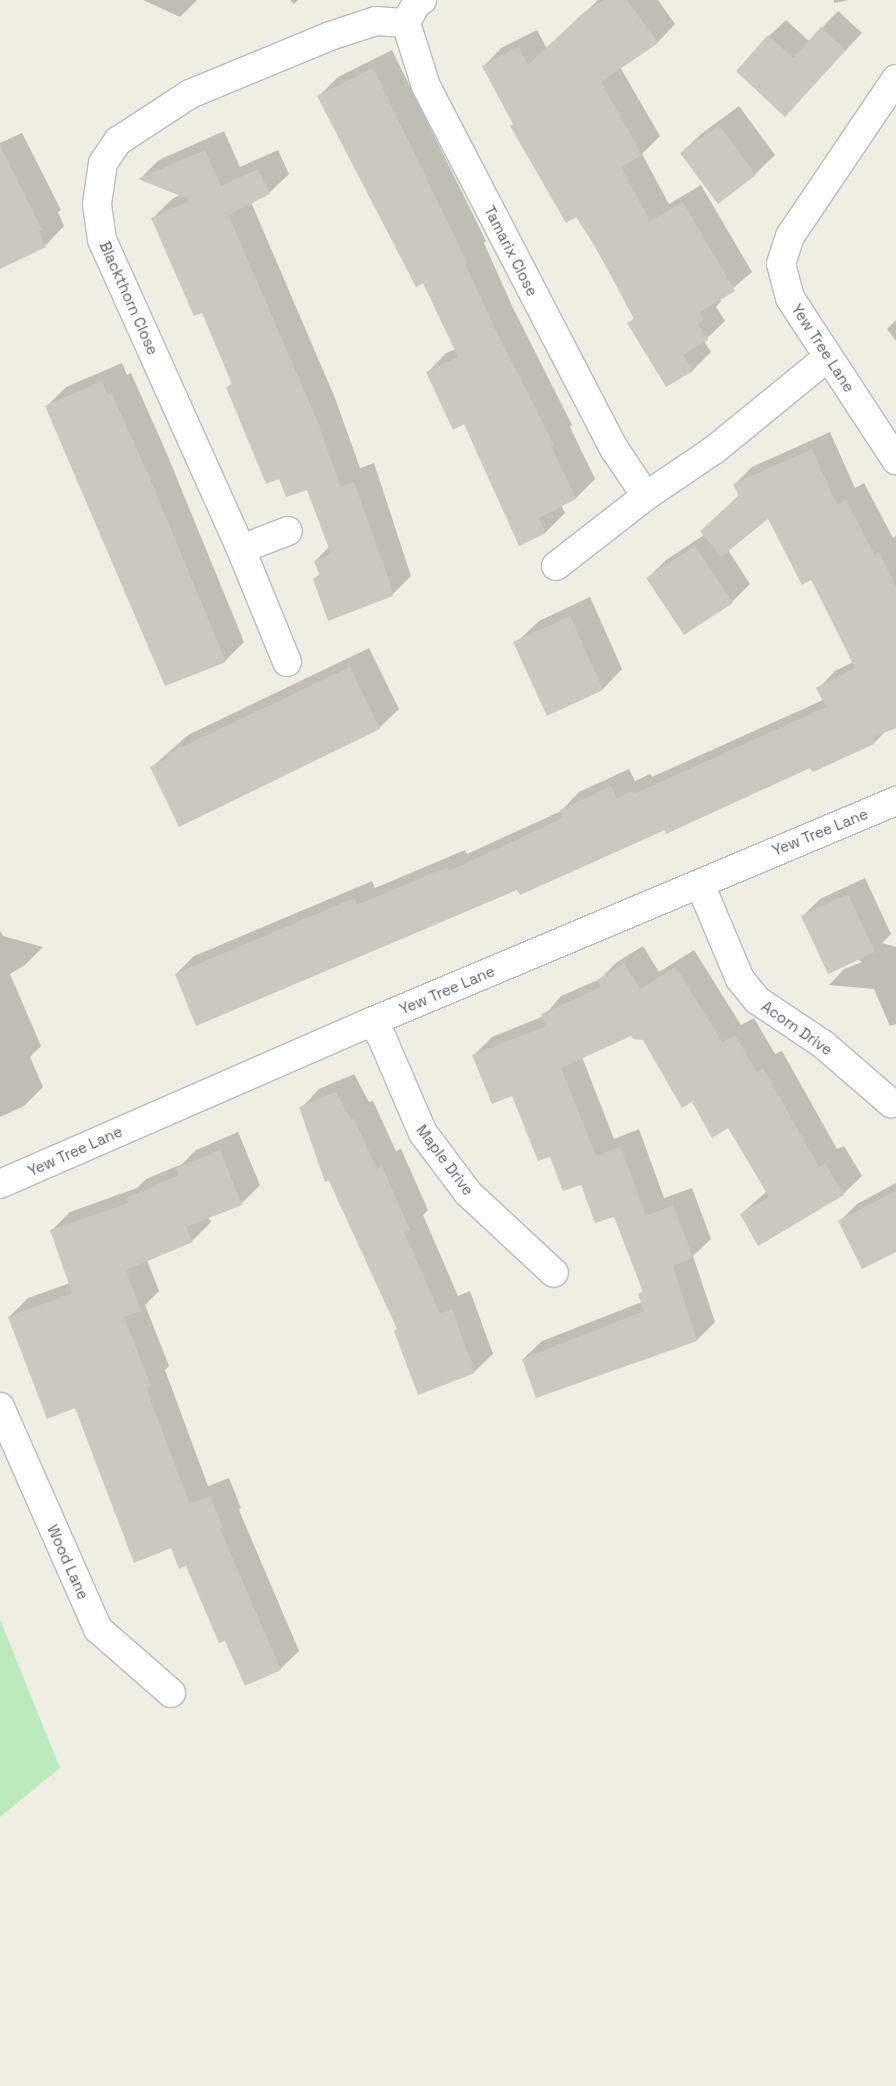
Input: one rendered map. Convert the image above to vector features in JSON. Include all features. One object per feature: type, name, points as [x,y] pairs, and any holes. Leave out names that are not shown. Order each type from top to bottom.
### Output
[{"type":"street","points":[[406,24],[416,4],[422,0]]},
{"type":"street","name":"Blackthorn Close","points":[[287,662],[241,549],[102,240],[97,204],[103,163],[118,141],[190,94],[376,21],[406,24]]},
{"type":"street","name":"Tamarix Close","points":[[406,24],[430,94],[614,450],[646,496]]},
{"type":"street","name":"Yew Tree Lane","points":[[896,79],[790,236],[781,264],[790,298],[896,460]]},
{"type":"street","points":[[556,566],[646,496],[714,450],[828,358]]},
{"type":"street","points":[[241,549],[288,532]]},
{"type":"street","name":"Yew Tree Lane","points":[[0,1184],[371,1022],[896,800]]},
{"type":"street","name":"Acorn Drive","points":[[700,884],[740,979],[757,1000],[824,1045],[891,1103]]},
{"type":"street","name":"Maple Drive","points":[[371,1022],[382,1038],[408,1107],[423,1133],[468,1193],[554,1273]]},
{"type":"street","name":"Wood Lane","points":[[0,1407],[98,1629],[171,1693]]},
{"type":"green space","points":[[0,1619],[60,1768],[0,1817]]},
{"type":"building","points":[[603,0],[627,0],[658,43],[601,82],[642,155],[621,167],[650,221],[683,202],[735,291],[700,312],[704,320],[698,324],[708,340],[683,355],[693,371],[666,387],[627,323],[634,319],[595,246],[576,217],[566,223],[510,126],[513,124],[482,66],[518,47],[528,65],[583,13]]},
{"type":"building","points":[[821,27],[846,50],[785,117],[736,71],[768,35],[793,58]]},
{"type":"building","points":[[373,68],[467,262],[465,263],[494,327],[554,445],[551,446],[576,499],[539,518],[546,533],[519,546],[464,424],[453,430],[426,372],[458,357],[423,283],[416,287],[317,96]]},
{"type":"building","points":[[719,125],[756,175],[718,204],[680,153]]},
{"type":"building","points":[[0,146],[42,230],[39,232],[46,247],[0,269]]},
{"type":"building","points":[[205,150],[221,186],[258,169],[270,194],[232,213],[234,216],[228,214],[316,418],[341,487],[354,482],[389,580],[393,596],[328,621],[313,579],[320,576],[314,561],[331,554],[307,490],[286,497],[279,479],[266,484],[226,387],[232,384],[202,313],[194,316],[151,218],[191,200],[138,179]]},
{"type":"building","points":[[102,381],[107,394],[111,392],[148,474],[226,662],[165,686],[45,406]]},
{"type":"building","points":[[812,449],[837,505],[846,500],[875,555],[879,552],[896,587],[896,728],[872,738],[874,744],[813,772],[810,768],[666,834],[665,830],[520,895],[517,890],[196,1026],[175,974],[354,898],[357,905],[447,867],[449,871],[563,818],[560,810],[611,786],[617,798],[632,791],[634,794],[826,707],[816,688],[855,668],[811,580],[802,585],[768,519],[721,557],[700,531],[739,496],[733,484]]},
{"type":"building","points":[[695,546],[733,603],[684,635],[646,578]]},
{"type":"building","points":[[570,616],[603,690],[547,716],[513,642]]},
{"type":"building","points":[[350,667],[380,729],[179,827],[150,767],[169,758],[167,754]]},
{"type":"building","points":[[848,894],[875,952],[828,974],[801,916]]},
{"type":"building","points":[[624,963],[640,989],[676,967],[722,1042],[735,1035],[757,1072],[763,1068],[819,1167],[825,1163],[844,1195],[758,1246],[740,1214],[769,1197],[728,1128],[712,1138],[692,1102],[682,1108],[643,1040],[633,1039],[631,1036],[561,1068],[596,1156],[621,1147],[646,1216],[673,1205],[693,1258],[673,1266],[697,1341],[536,1398],[522,1359],[644,1311],[638,1294],[643,1292],[614,1217],[595,1223],[581,1185],[563,1191],[550,1157],[538,1161],[512,1096],[492,1104],[472,1055],[546,1026],[541,1014],[601,987],[597,980]]},
{"type":"building","points":[[336,1092],[351,1120],[354,1119],[377,1169],[382,1166],[410,1230],[404,1232],[440,1314],[452,1309],[475,1373],[418,1395],[394,1331],[397,1329],[329,1181],[325,1182],[299,1107]]},
{"type":"building","points":[[220,1150],[242,1205],[186,1227],[193,1242],[126,1270],[141,1311],[124,1317],[151,1386],[146,1388],[190,1504],[210,1496],[223,1527],[220,1529],[281,1670],[245,1686],[225,1641],[219,1643],[186,1566],[179,1569],[171,1548],[134,1563],[75,1408],[47,1419],[8,1317],[72,1293],[50,1230],[128,1203],[126,1198],[179,1175],[176,1168]]},
{"type":"building","points":[[896,1191],[896,1252],[862,1269],[838,1221]]}]
